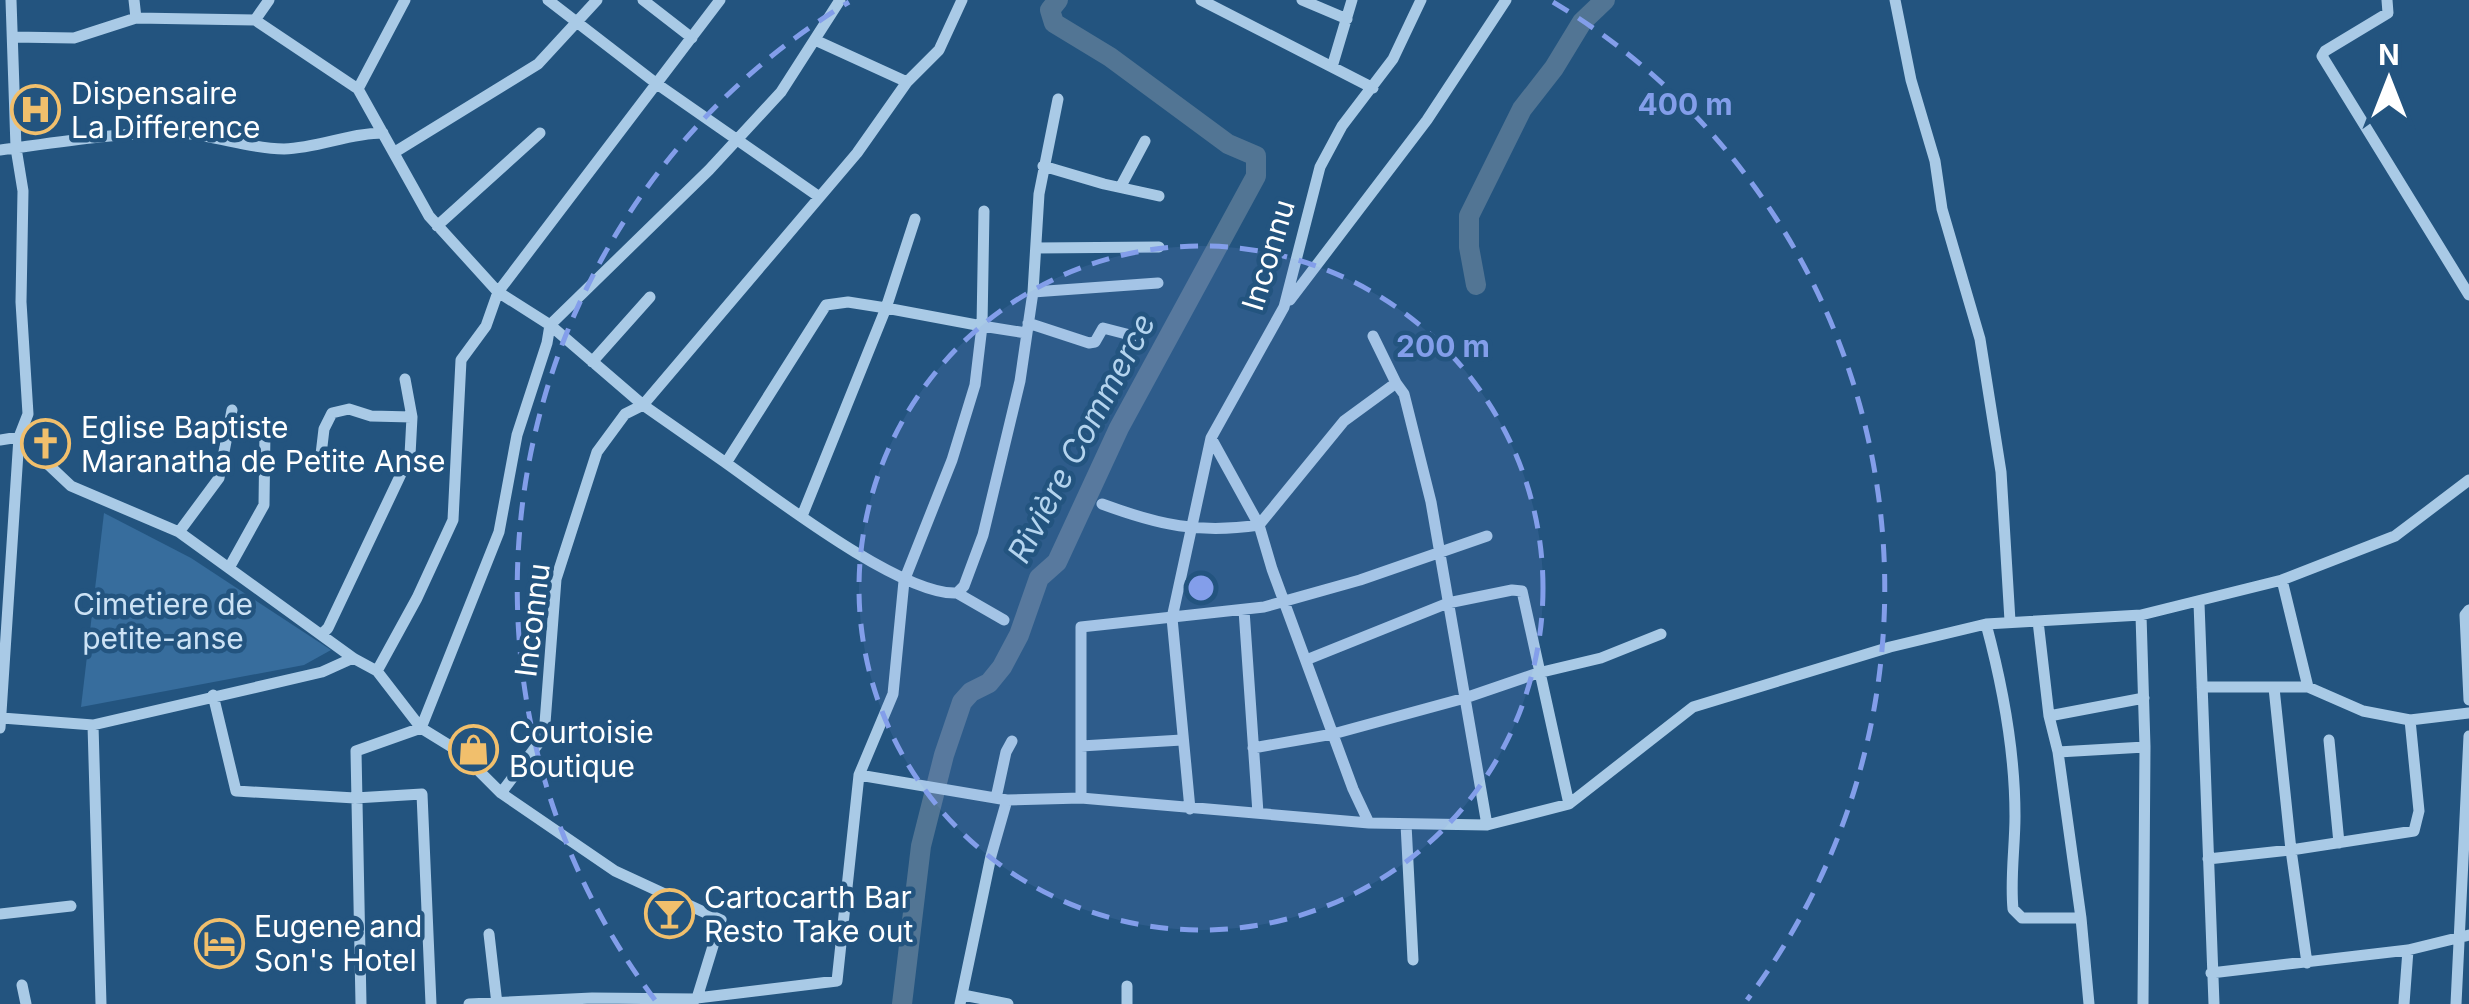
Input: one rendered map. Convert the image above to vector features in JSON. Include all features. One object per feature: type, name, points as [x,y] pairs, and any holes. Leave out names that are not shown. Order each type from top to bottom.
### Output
[{"type":"street","points":[[11,0],[16,148],[23,191],[22,302],[28,414],[19,437],[1,723],[93,725],[322,672],[353,658]]},
{"type":"street","points":[[134,0],[136,18]]},
{"type":"street","points":[[254,20],[269,0]]},
{"type":"street","points":[[358,89],[405,0]]},
{"type":"street","points":[[548,0],[657,84],[818,196]]},
{"type":"street","points":[[395,152],[538,64],[598,0]]},
{"type":"street","points":[[644,0],[692,38]]},
{"type":"street","points":[[377,671],[453,520],[461,360],[486,326],[498,292],[720,0]]},
{"type":"street","name":"Inconnu","points":[[421,728],[499,532],[516,435],[550,325],[710,170],[734,139],[782,92],[840,0]]},
{"type":"street","name":"Inconnu","points":[[501,793],[544,736],[556,579],[597,452],[625,414],[644,405],[856,153],[907,82],[939,50],[962,0]]},
{"type":"street","points":[[1202,0],[1373,88]]},
{"type":"street","points":[[1302,0],[1347,19]]},
{"type":"street","points":[[1332,68],[1352,0]]},
{"type":"street","name":"Inconnu","points":[[1190,809],[1172,618],[1212,438],[1284,307],[1320,167],[1342,126],[1392,58],[1420,0]]},
{"type":"street","points":[[1284,307],[1427,120],[1506,0]]},
{"type":"street","points":[[1895,0],[1911,80],[1935,161],[1942,209],[1980,338],[2001,472],[2010,621]]},
{"type":"street","points":[[2387,0],[2388,12],[2322,56],[2469,295]]},
{"type":"street","points":[[14,38],[74,38],[136,18],[254,20],[358,89],[429,216],[498,292],[550,325],[644,405],[802,516],[906,577],[945,593],[957,592],[1004,620]]},
{"type":"street","points":[[815,40],[907,82]]},
{"type":"street","points":[[957,592],[964,586],[988,517],[1020,381],[1033,292],[1043,166],[1058,99]]},
{"type":"street","points":[[0,150],[112,136],[176,133],[282,149],[383,132]]},
{"type":"street","points":[[437,226],[540,133]]},
{"type":"street","points":[[1120,186],[1145,142]]},
{"type":"street","points":[[1043,166],[1147,196],[1159,196]]},
{"type":"street","points":[[468,1004],[696,1000],[837,981],[859,775],[892,694],[906,577],[952,460],[975,385],[982,326],[984,211]]},
{"type":"street","points":[[802,516],[886,308],[915,220]]},
{"type":"street","points":[[1036,248],[1159,246]]},
{"type":"street","points":[[1033,292],[1158,283]]},
{"type":"street","points":[[592,362],[650,297]]},
{"type":"street","points":[[726,463],[826,305],[848,302],[982,326],[1027,328],[1089,342],[1095,342],[1104,328],[1134,336]]},
{"type":"street","points":[[1373,336],[1404,394],[1420,455],[1487,825]]},
{"type":"street","points":[[322,633],[328,628],[410,455],[412,417],[405,379]]},
{"type":"street","points":[[1102,504],[1191,530],[1259,525],[1344,421],[1396,383]]},
{"type":"street","points":[[320,463],[324,429],[328,418],[339,409],[371,416],[412,417]]},
{"type":"street","points":[[179,532],[219,478],[232,410]]},
{"type":"street","points":[[229,568],[264,505],[266,430]]},
{"type":"street","points":[[0,440],[19,437]]},
{"type":"street","points":[[19,437],[72,486],[179,532],[353,658],[377,671],[421,728],[460,752],[501,793],[615,872],[721,920],[696,1000]]},
{"type":"street","points":[[1212,438],[1259,525],[1284,602],[1369,823]]},
{"type":"street","points":[[859,775],[1001,799],[1081,798],[1369,823],[1487,825],[1570,804],[1692,706],[1890,647],[1986,624],[2141,615],[2282,580],[2395,536],[2469,480]]},
{"type":"street","points":[[1081,798],[1081,627],[1244,610],[1284,602],[1487,536]]},
{"type":"street","points":[[2282,580],[2308,687]]},
{"type":"street","points":[[1306,660],[1448,603],[1522,591],[1570,804]]},
{"type":"street","points":[[2199,603],[2214,1004]]},
{"type":"street","points":[[1244,610],[1258,813]]},
{"type":"street","points":[[2469,610],[2465,615],[2469,700]]},
{"type":"street","points":[[2141,615],[2145,748],[2142,1004]]},
{"type":"street","points":[[2038,621],[2081,918],[2089,1004]]},
{"type":"street","points":[[1986,624],[2000,674],[2012,750],[2012,909],[2022,918],[2081,918]]},
{"type":"street","points":[[1253,748],[1333,734],[1465,698],[1538,673],[1601,658],[1661,634]]},
{"type":"street","points":[[2202,687],[2308,687],[2363,711],[2410,720],[2469,713]]},
{"type":"street","points":[[2274,688],[2307,963]]},
{"type":"street","points":[[213,695],[236,790],[355,798],[422,794],[431,1004]]},
{"type":"street","points":[[2050,716],[2144,698]]},
{"type":"street","points":[[2208,858],[2406,835],[2417,828],[2419,812],[2410,720]]},
{"type":"street","points":[[93,725],[101,1004]]},
{"type":"street","points":[[361,1004],[356,751],[421,728]]},
{"type":"street","points":[[2456,1004],[2464,936],[2469,736]]},
{"type":"street","points":[[1081,746],[1182,740]]},
{"type":"street","points":[[2329,740],[2339,843]]},
{"type":"street","points":[[1008,1004],[961,999],[1001,799],[1006,752],[1012,742]]},
{"type":"street","points":[[2058,752],[2145,748]]},
{"type":"street","points":[[1406,824],[1413,960]]},
{"type":"street","points":[[0,914],[71,906]]},
{"type":"street","points":[[490,934],[497,1003]]},
{"type":"street","points":[[2211,973],[2408,950],[2464,936]]},
{"type":"street","points":[[2404,1004],[2408,950]]},
{"type":"street","points":[[22,985],[26,1004]]},
{"type":"street","points":[[1127,986],[1127,1004]]},
{"type":"green space","name":"Cimetiere de petite-anse","points":[[104,513],[191,558],[331,650],[304,665],[81,707]]},
{"type":"waterway","name":"Rivière Commerce","points":[[902,1004],[921,846],[962,702],[989,683],[1002,667],[1019,635],[1039,578],[1057,562],[1119,428],[1256,176],[1256,156],[1228,144],[1110,57],[1054,23],[1050,10],[1058,0]]},
{"type":"waterway","points":[[1476,285],[1469,247],[1469,216],[1522,109],[1554,68],[1582,22],[1605,0]]},
{"type":"place","name":"Dispensaire La Difference","points":[[36,110]]},
{"type":"place","name":"Eglise Baptiste Maranatha de Petite Anse","points":[[46,444]]},
{"type":"place","name":"Courtoisie Boutique","points":[[474,749]]},
{"type":"place","name":"Cartocarth Bar Resto Take out","points":[[669,914]]},
{"type":"place","name":"Eugene and Son's Hotel","points":[[219,943]]}]
